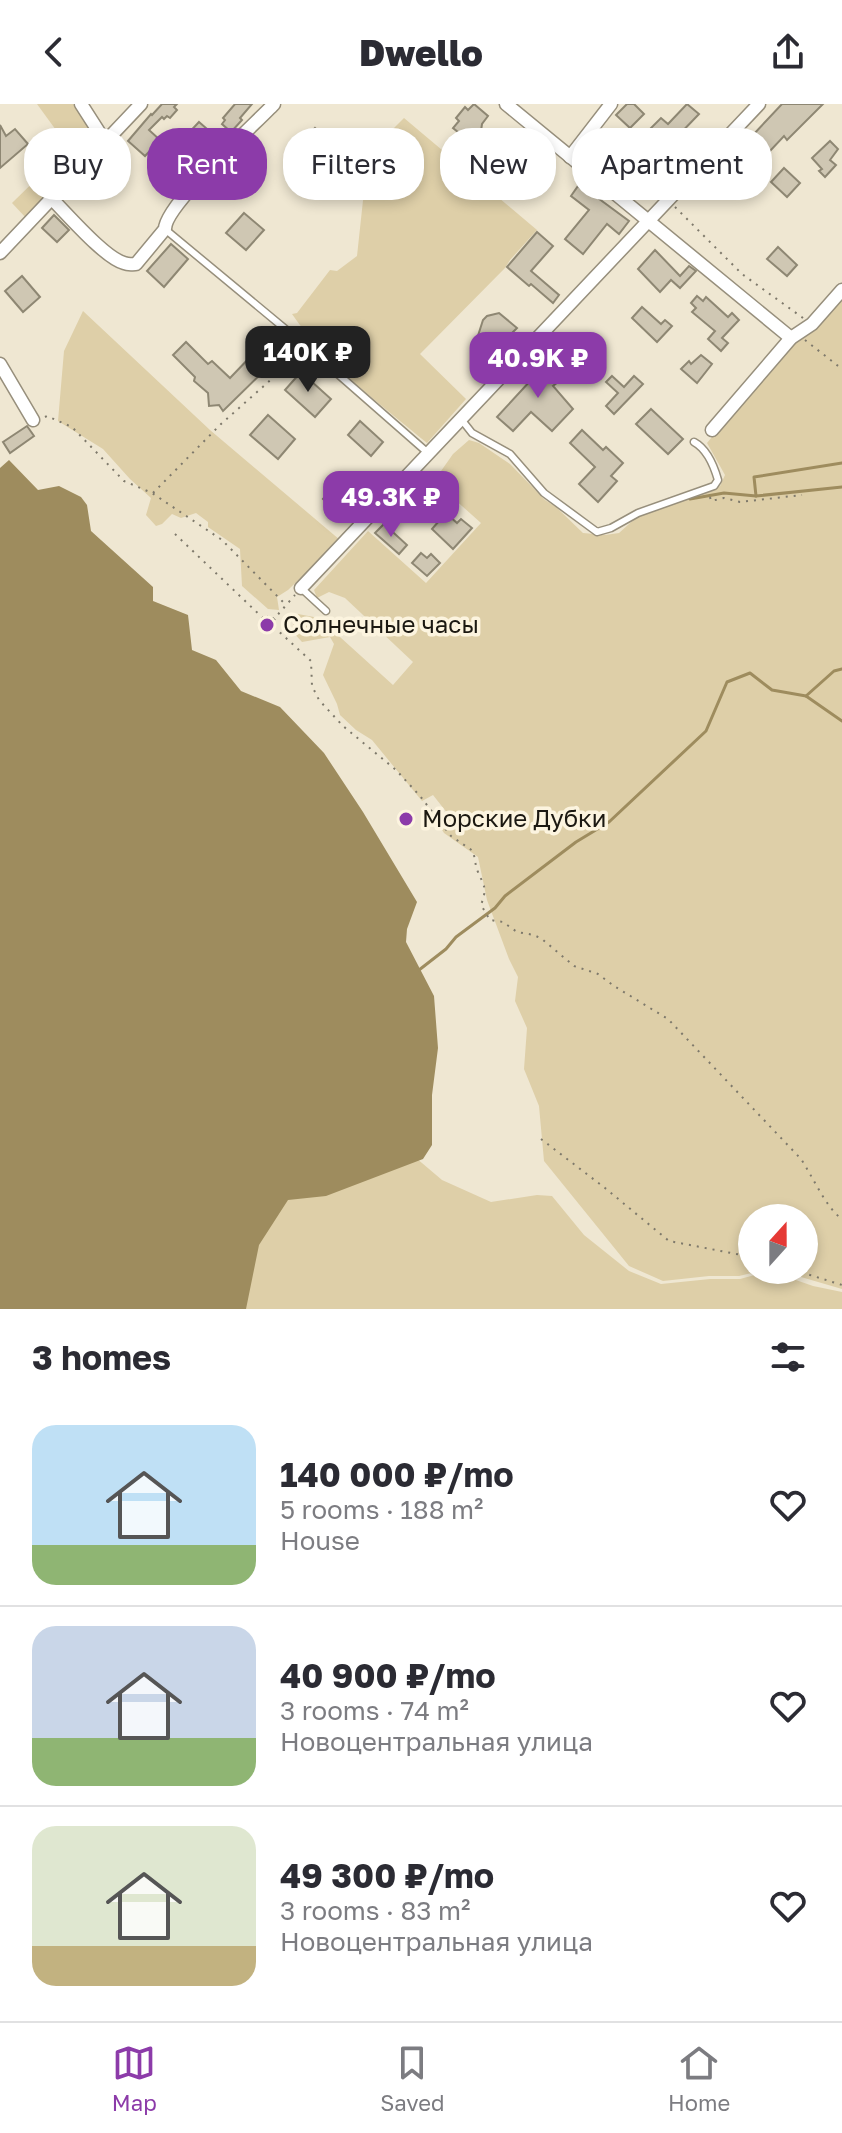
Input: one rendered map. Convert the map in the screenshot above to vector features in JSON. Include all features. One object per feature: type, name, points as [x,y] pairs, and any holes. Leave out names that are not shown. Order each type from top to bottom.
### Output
[{"type":"street","points":[[81,104],[96,128]]},
{"type":"street","points":[[119,128],[141,104]]},
{"type":"street","points":[[53,200],[107,253],[127,265],[136,264],[165,229],[165,223],[188,191],[274,104]]},
{"type":"street","points":[[506,104],[794,336]]},
{"type":"street","points":[[570,157],[611,104]]},
{"type":"street","points":[[736,128],[759,104]]},
{"type":"street","points":[[0,253],[51,200]]},
{"type":"street","points":[[301,588],[669,200]]},
{"type":"street","points":[[712,430],[794,336],[812,324],[842,290]]},
{"type":"street","points":[[0,364],[33,420]]},
{"type":"lane","points":[[165,229],[428,453]]},
{"type":"lane","points":[[461,419],[472,433],[510,454],[544,493],[597,532],[638,513],[714,486],[718,480],[714,465],[699,443],[694,442]]},
{"type":"lane","points":[[301,588],[326,611]]},
{"type":"path","points":[[669,200],[742,274],[812,324]]},
{"type":"path","points":[[794,336],[842,369]]},
{"type":"path","points":[[152,493],[221,424],[307,347]]},
{"type":"path","points":[[33,420],[47,416],[72,427],[124,481],[152,493],[222,540],[286,605],[274,619]]},
{"type":"path","points":[[711,499],[740,502],[802,495]]},
{"type":"path","points":[[175,534],[265,620]]},
{"type":"path","points":[[269,615],[274,619],[277,623],[268,633],[260,626],[269,615]]},
{"type":"path","points":[[274,627],[311,661],[312,686],[319,700],[343,726],[396,770],[451,836],[473,851],[477,871],[485,885],[481,905],[490,920],[503,922],[517,932],[542,939],[574,966],[598,974],[668,1019],[801,1159],[833,1213],[842,1219]]},
{"type":"path","points":[[541,1139],[669,1241],[738,1252]]},
{"type":"path","points":[[818,1278],[842,1285]]},
{"type":"shaded area","points":[[37,104],[73,104],[89,128],[54,128]]},
{"type":"shaded area","points":[[404,118],[416,128],[394,128]]},
{"type":"shaded area","points":[[424,135],[440,148],[440,200],[501,200],[537,230],[505,268],[420,354],[466,399],[427,443],[338,367],[292,314],[297,313],[330,270],[337,271],[357,256],[363,200],[424,200]]},
{"type":"shaded area","points":[[24,191],[24,200],[44,200],[27,219],[12,203]]},
{"type":"shaded area","points":[[842,299],[842,1289],[818,1282],[818,1204],[738,1204],[738,1276],[663,1281],[629,1266],[544,1161],[539,1106],[524,1069],[527,1028],[515,1001],[518,977],[487,900],[478,857],[444,833],[439,825],[448,814],[433,795],[422,801],[372,740],[340,715],[323,675],[334,644],[330,637],[302,642],[291,630],[298,614],[319,618],[393,685],[413,662],[345,598],[329,592],[317,598],[314,590],[368,531],[426,583],[481,523],[434,481],[453,454],[469,440],[479,443],[510,464],[583,533],[619,533],[639,515],[720,486],[725,475],[707,443],[787,346],[813,331]]},
{"type":"shaded area","points":[[83,311],[210,430],[340,540],[277,597],[279,610],[268,609],[242,586],[240,549],[208,527],[208,522],[196,513],[181,518],[172,514],[156,526],[146,515],[151,498],[103,449],[58,421],[64,351]]},
{"type":"shaded area","points":[[9,460],[38,490],[59,486],[81,497],[87,505],[91,531],[153,587],[153,601],[188,615],[192,650],[216,660],[241,691],[280,707],[324,753],[417,902],[407,929],[406,942],[434,996],[438,1048],[432,1095],[432,1145],[423,1159],[326,1196],[288,1200],[259,1245],[246,1309],[0,1309],[0,468]]},
{"type":"shaded area","points":[[409,1152],[442,1180],[491,1202],[537,1195],[552,1196],[584,1235],[629,1271],[661,1284],[738,1279],[738,1284],[807,1284],[842,1292],[842,1309],[201,1309],[292,1189]]},
{"type":"building","points":[[162,104],[177,104],[174,107],[177,110],[170,118],[162,117],[147,128],[145,156],[131,144],[131,137]]},
{"type":"building","points":[[235,104],[252,104],[235,128],[226,128],[222,124],[223,118]]},
{"type":"building","points":[[474,104],[488,116],[481,128],[453,128],[465,107],[468,110]]},
{"type":"building","points":[[627,104],[634,104],[644,114],[630,128],[616,115]]},
{"type":"building","points":[[687,104],[699,114],[686,128],[651,128],[661,118],[668,124]]},
{"type":"building","points":[[782,104],[823,104],[787,140],[784,136],[772,149],[772,128],[759,128]]},
{"type":"building","points":[[0,125],[6,136],[15,129],[24,139],[24,147],[0,168]]},
{"type":"building","points":[[830,141],[838,149],[830,160],[836,165],[825,177],[812,158]]},
{"type":"building","points":[[784,168],[800,183],[787,197],[772,181]]},
{"type":"building","points":[[576,200],[601,200],[629,221],[619,234],[607,224],[583,254],[565,239],[589,210]]},
{"type":"building","points":[[244,213],[264,230],[246,250],[226,233]]},
{"type":"building","points":[[54,215],[69,230],[57,242],[42,228]]},
{"type":"building","points":[[537,232],[553,246],[531,271],[559,295],[553,303],[507,267]]},
{"type":"building","points":[[171,244],[188,259],[164,287],[147,271]]},
{"type":"building","points":[[778,247],[797,265],[787,276],[767,259]]},
{"type":"building","points":[[655,250],[680,276],[689,266],[696,271],[680,288],[671,280],[660,292],[638,269]]},
{"type":"building","points":[[22,276],[40,297],[23,312],[5,291]]},
{"type":"building","points":[[697,296],[703,301],[706,297],[728,317],[732,313],[739,320],[722,338],[728,343],[721,351],[708,339],[715,331],[692,312],[696,308],[691,303]]},
{"type":"building","points":[[642,307],[661,324],[665,320],[672,326],[657,342],[632,318]]},
{"type":"building","points":[[499,313],[517,328],[491,354],[488,347],[475,345],[483,320]]},
{"type":"building","points":[[267,340],[279,351],[275,360],[223,411],[219,405],[209,406],[208,393],[173,355],[186,342],[208,364],[212,361],[230,378]]},
{"type":"building","points":[[581,346],[585,349],[587,346],[601,359],[589,373],[574,360]]},
{"type":"building","points":[[548,353],[554,358],[544,370],[558,382],[553,386],[573,409],[552,431],[531,412],[513,431],[497,417],[532,379],[527,374]]},
{"type":"building","points":[[701,355],[712,364],[697,383],[681,369]]},
{"type":"building","points":[[301,372],[331,399],[315,417],[285,390]]},
{"type":"building","points":[[612,376],[624,387],[634,376],[643,384],[614,414],[606,406],[618,393],[606,382]]},
{"type":"building","points":[[651,409],[683,439],[668,454],[636,424]]},
{"type":"building","points":[[268,415],[295,439],[278,459],[250,435]]},
{"type":"building","points":[[360,421],[383,442],[371,456],[348,435]]},
{"type":"building","points":[[27,426],[34,436],[10,453],[3,442]]},
{"type":"building","points":[[582,430],[603,450],[606,447],[623,463],[611,476],[617,481],[598,502],[579,484],[595,467],[570,443]]},
{"type":"building","points":[[336,485],[351,498],[338,512],[323,499]]},
{"type":"building","points":[[446,513],[457,523],[461,519],[472,528],[453,549],[432,529]]},
{"type":"building","points":[[384,524],[407,545],[399,554],[375,533]]},
{"type":"building","points":[[421,553],[427,558],[431,554],[440,563],[427,576],[412,563]]},
{"type":"waterway","points":[[842,463],[754,477],[756,496],[842,487]]},
{"type":"waterway","points":[[690,499],[724,493],[756,496]]},
{"type":"waterway","points":[[806,696],[834,671],[842,669]]},
{"type":"waterway","points":[[419,970],[495,908],[505,896],[576,842],[609,822],[706,731],[727,682],[750,673],[772,690],[806,696],[842,721]]},
{"type":"place","name":"Солнечные часы","points":[[267,625]]},
{"type":"place","name":"Морские Дубки","points":[[406,819]]}]
